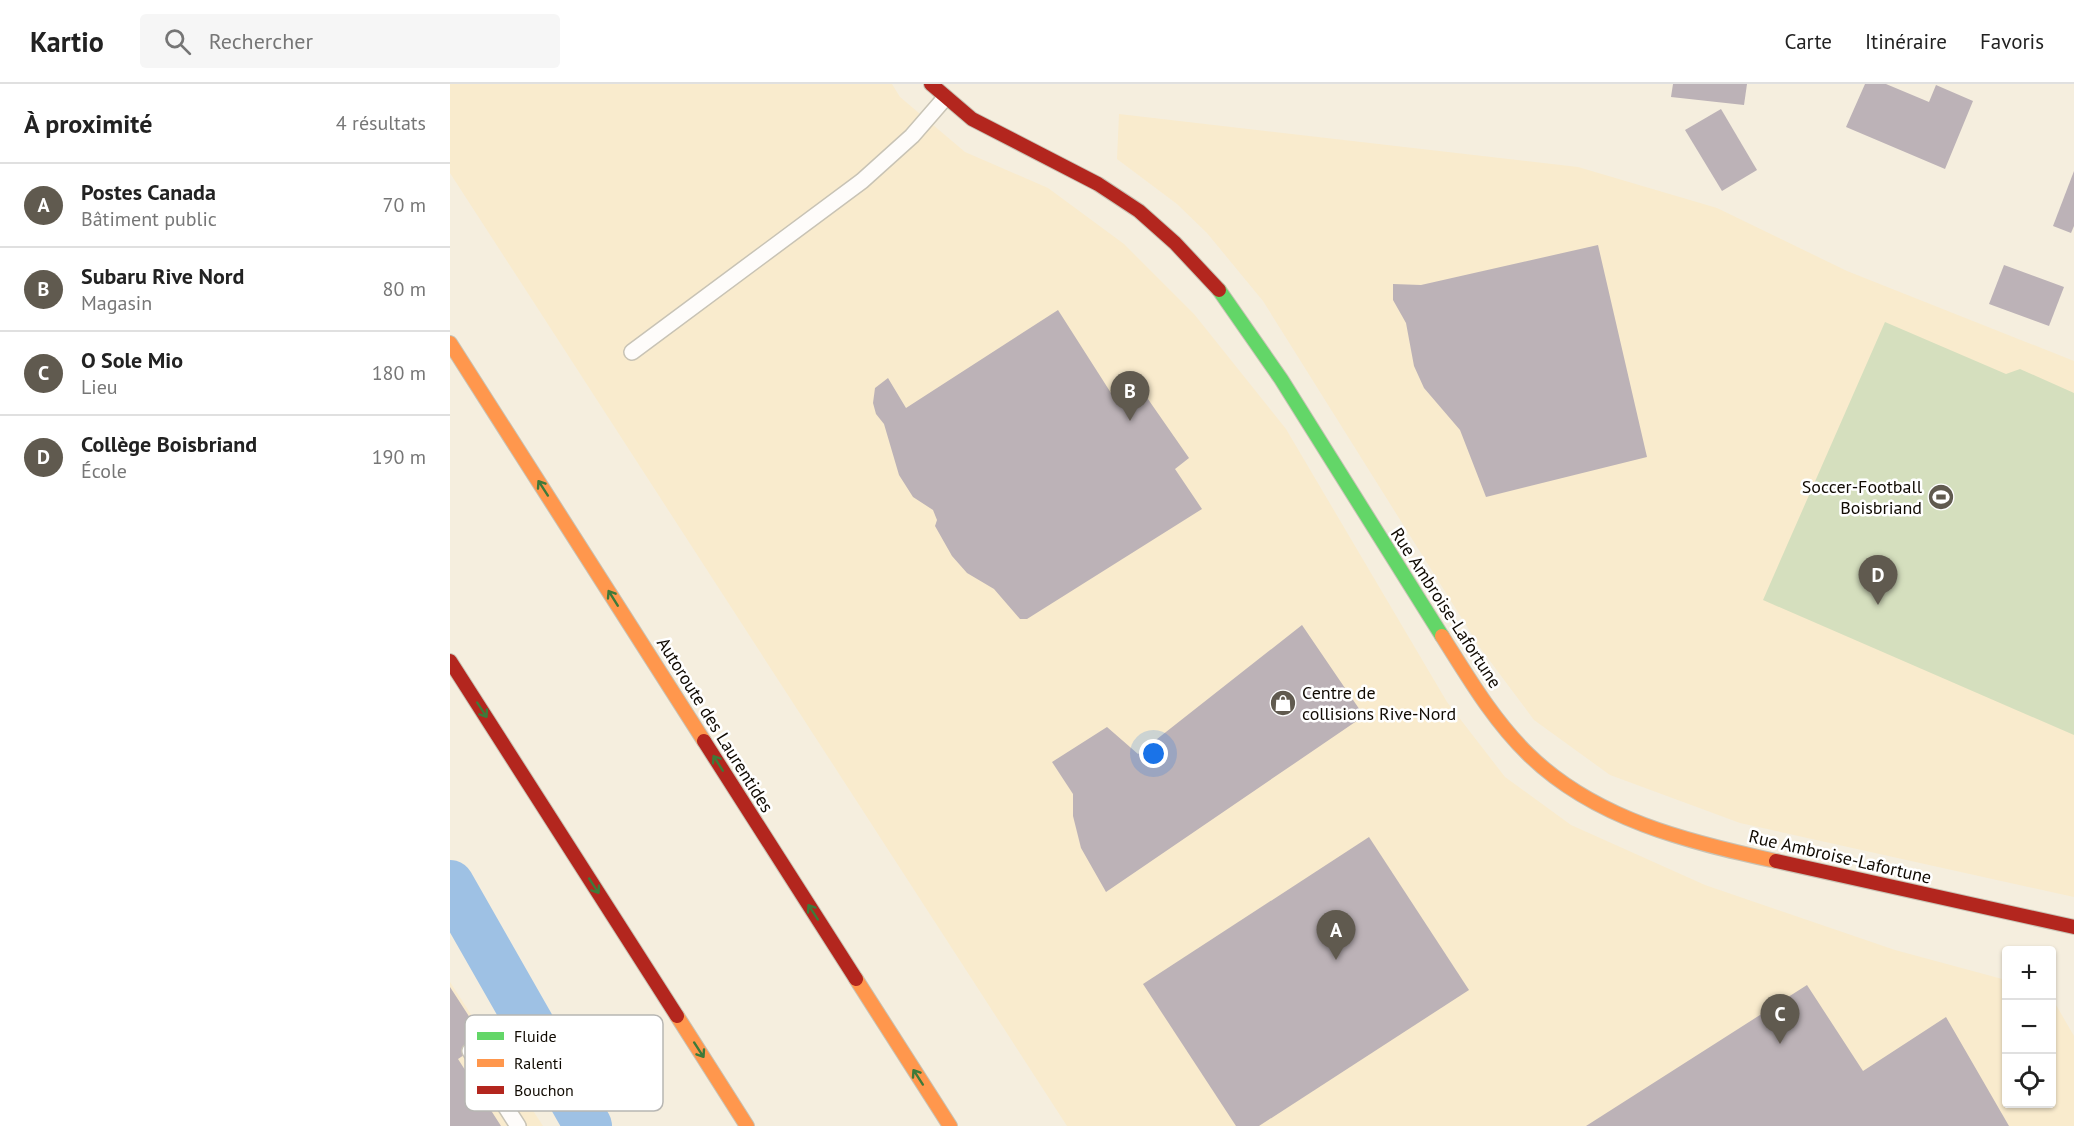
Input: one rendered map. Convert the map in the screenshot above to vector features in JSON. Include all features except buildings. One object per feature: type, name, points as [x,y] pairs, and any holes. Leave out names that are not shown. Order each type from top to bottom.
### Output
[{"type":"main road","name":"Rue Ambroise-Lafortune","points":[[932,84],[945,98],[988,128],[1118,196],[1175,243],[1216,286],[1281,379],[1479,694],[1527,753],[1558,780],[1613,812],[1680,838],[1739,854],[2074,927]]},
{"type":"main road","name":"Autoroute des Laurentides","points":[[450,343],[950,1126]]},
{"type":"main road","points":[[450,661],[747,1126]]},
{"type":"lane","points":[[632,352],[862,181],[912,136],[945,98]]},
{"type":"lane","points":[[508,1111],[518,1126]]},
{"type":"shaded area","points":[[450,84],[892,84],[900,97],[965,152],[1048,188],[1124,244],[1194,314],[1286,429],[1447,702],[1505,777],[1571,825],[1705,885],[1895,950],[2002,979],[2002,1108],[2056,1108],[2056,1005],[2074,1036],[2074,1126],[1067,1126],[450,173]]},
{"type":"shaded area","points":[[1119,114],[1578,167],[1717,208],[1847,271],[2074,361],[2074,897],[1740,823],[1610,775],[1534,720],[1481,649],[1263,301],[1207,233],[1177,204],[1117,159]]},
{"type":"shaded area","points":[[450,982],[471,1015],[465,1015],[465,1111],[533,1111],[543,1126],[450,1126]]},
{"type":"green space","name":"Soccer-Football Boisbriand","points":[[1885,322],[2006,374],[2020,369],[2074,393],[2074,735],[1763,600]]},
{"type":"waterway","points":[[450,884],[525,1015]]},
{"type":"waterway","points":[[579,1111],[588,1126]]},
{"type":"traffic: fast","points":[[1219,290],[1281,379],[1442,636]]},
{"type":"traffic: slow","points":[[450,343],[704,741]]},
{"type":"traffic: slow","points":[[1442,636],[1482,698],[1515,741],[1554,776],[1582,795],[1644,825],[1676,836],[1776,861]]},
{"type":"traffic: slow","points":[[856,979],[950,1126]]},
{"type":"traffic: slow","points":[[677,1016],[747,1126]]},
{"type":"traffic: jam","points":[[931,84],[972,119],[1098,184],[1139,211],[1175,243],[1219,290]]},
{"type":"traffic: jam","points":[[450,661],[677,1016]]},
{"type":"traffic: jam","points":[[704,741],[856,979]]},
{"type":"traffic: jam","points":[[1776,861],[2074,927]]},
{"type":"place","name":"Subaru Rive Nord","points":[[1130,421]]},
{"type":"place","name":"Soccer-Football Boisbriand","points":[[1941,497]]},
{"type":"place","name":"Collège Boisbriand","points":[[1878,605]]},
{"type":"place","name":"Centre de collisions Rive-Nord","points":[[1283,703]]},
{"type":"place","name":"Postes Canada","points":[[1336,960]]},
{"type":"place","name":"O Sole Mio","points":[[1780,1044]]}]
